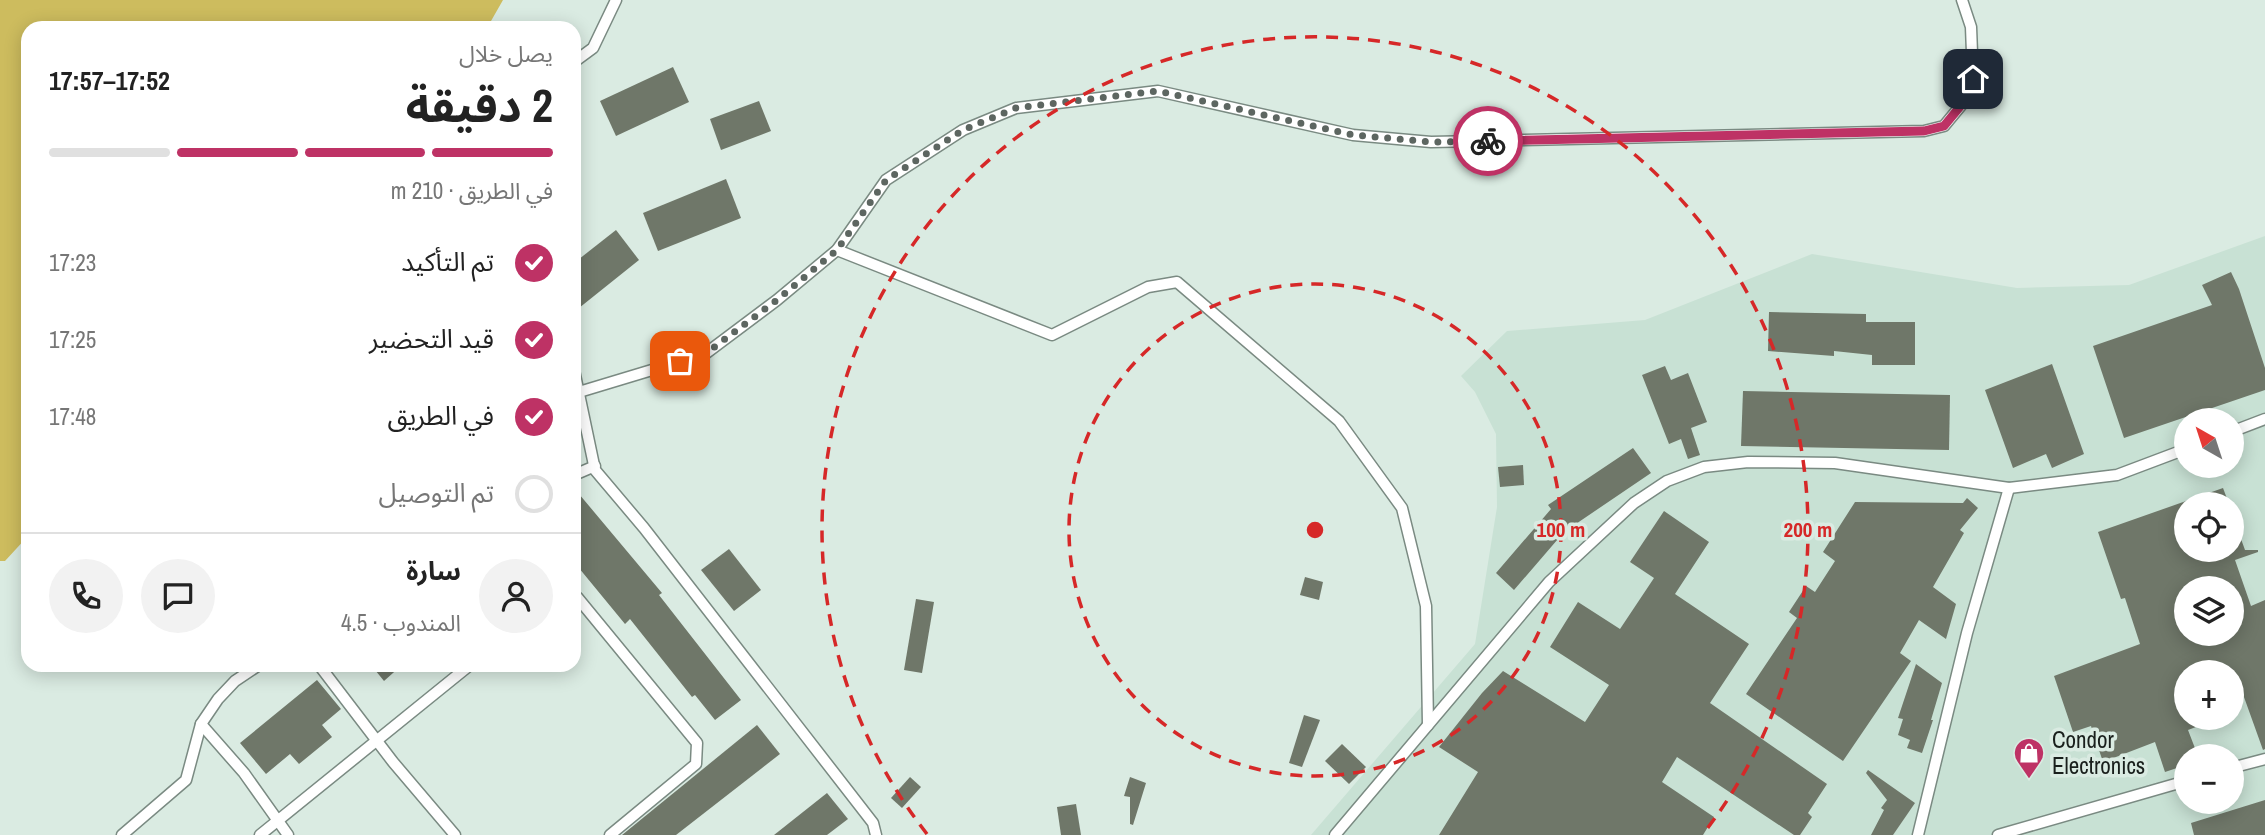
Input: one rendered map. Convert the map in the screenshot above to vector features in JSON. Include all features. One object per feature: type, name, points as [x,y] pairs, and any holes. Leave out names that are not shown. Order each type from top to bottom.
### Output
[{"type":"lane","points":[[581,57],[593,48],[616,0]]},
{"type":"lane","points":[[581,391],[705,354],[777,300],[837,250],[886,180],[963,130],[1016,108],[1158,91],[1353,135],[1431,142],[1924,131],[1944,126],[1968,97],[1973,79],[1971,27],[1962,0]]},
{"type":"lane","points":[[837,250],[1052,335],[1148,287],[1177,282],[1339,421],[1402,508],[1426,606],[1428,725]]},
{"type":"lane","points":[[581,402],[595,470],[644,528],[873,823],[876,835]]},
{"type":"lane","points":[[2244,427],[2265,419]]},
{"type":"lane","points":[[1335,835],[1549,582],[1634,503],[1667,481],[1704,467],[1748,462],[1835,463],[2008,488],[2117,475],[2174,454]]},
{"type":"lane","points":[[581,472],[594,466]]},
{"type":"lane","points":[[1918,835],[1967,633],[2008,488]]},
{"type":"lane","points":[[581,602],[697,743],[696,764],[610,835]]},
{"type":"lane","points":[[122,835],[186,780],[201,724],[234,681],[249,672]]},
{"type":"lane","points":[[323,672],[376,741],[455,835]]},
{"type":"lane","points":[[260,835],[461,672]]},
{"type":"lane","points":[[201,724],[244,774],[288,835]]},
{"type":"lane","points":[[2244,765],[2265,759]]},
{"type":"lane","points":[[1998,835],[2174,784]]},
{"type":"shaded area","points":[[0,0],[503,0],[491,21],[21,21],[21,544],[5,561],[0,561]]},
{"type":"shaded area","points":[[2265,236],[2265,835],[1311,835],[1475,644],[1497,507],[1496,434],[1475,392],[1461,376],[1507,331],[1645,320],[1812,254],[2017,288],[2129,285]]},
{"type":"building","points":[[673,67],[689,102],[616,136],[600,101]]},
{"type":"building","points":[[759,101],[771,131],[721,150],[710,119]]},
{"type":"building","points":[[726,179],[741,218],[658,251],[643,213]]},
{"type":"building","points":[[616,230],[639,260],[581,306],[581,258]]},
{"type":"building","points":[[2231,272],[2265,368],[2265,390],[2212,408],[2174,408],[2174,421],[2124,438],[2093,346],[2212,305],[2202,285]]},
{"type":"building","points":[[1769,312],[1866,314],[1866,322],[1915,322],[1915,365],[1872,365],[1872,355],[1834,351],[1834,356],[1768,351]]},
{"type":"building","points":[[2052,364],[2084,454],[2052,468],[2046,454],[2013,468],[1985,390]]},
{"type":"building","points":[[1665,366],[1671,380],[1688,373],[1707,422],[1691,428],[1700,455],[1688,459],[1681,439],[1669,444],[1642,375]]},
{"type":"building","points":[[1743,391],[1950,395],[1949,450],[1741,446]]},
{"type":"building","points":[[1633,448],[1651,473],[1564,532],[1514,590],[1496,573],[1551,509],[1548,505]]},
{"type":"building","points":[[1523,465],[1524,485],[1500,487],[1498,467]]},
{"type":"building","points":[[581,496],[662,593],[659,595],[741,700],[715,720],[695,695],[692,697],[630,619],[625,624],[581,571]]},
{"type":"building","points":[[1967,498],[1978,508],[1960,530],[1964,533],[1933,587],[1956,604],[1946,639],[1919,620],[1900,653],[1911,661],[1843,761],[1746,694],[1797,618],[1789,612],[1806,586],[1815,592],[1835,561],[1823,552],[1855,502],[1963,503]]},
{"type":"building","points":[[2174,505],[2174,562],[2236,562],[2241,576],[2174,576],[2174,646],[2244,646],[2244,586],[2251,606],[2265,600],[2265,749],[2263,750],[2244,697],[2244,660],[2174,660],[2174,730],[2188,730],[2193,744],[2174,744],[2174,769],[2165,772],[2155,742],[2103,762],[2091,726],[2073,732],[2054,676],[2140,644],[2125,598],[2121,599],[2098,532]]},
{"type":"building","points":[[1664,511],[1709,542],[1675,594],[1749,644],[1710,703],[1827,784],[1808,813],[1812,817],[1800,835],[1794,835],[1677,757],[1662,782],[1714,817],[1703,835],[1439,835],[1478,772],[1439,747],[1503,671],[1585,722],[1609,685],[1550,647],[1578,602],[1620,629],[1654,578],[1630,562]]},
{"type":"building","points":[[2244,547],[2245,550],[2258,552],[2244,557]]},
{"type":"building","points":[[729,549],[761,590],[734,611],[701,570]]},
{"type":"building","points":[[1305,577],[1323,582],[1319,600],[1300,595]]},
{"type":"building","points":[[916,599],[934,602],[922,673],[904,670]]},
{"type":"building","points":[[1916,664],[1942,683],[1922,753],[1907,748],[1910,740],[1898,735],[1903,719],[1898,718]]},
{"type":"building","points":[[377,672],[394,672],[384,681]]},
{"type":"building","points":[[317,680],[341,709],[322,725],[332,737],[299,764],[290,754],[266,774],[240,743]]},
{"type":"building","points":[[1304,715],[1320,720],[1302,767],[1289,763]]},
{"type":"building","points":[[757,725],[780,754],[676,835],[622,835]]},
{"type":"building","points":[[1342,744],[1366,767],[1349,784],[1325,761]]},
{"type":"building","points":[[1868,770],[1915,803],[1893,835],[1871,835],[1884,810],[1881,808],[1887,800],[1866,773]]},
{"type":"building","points":[[910,777],[921,787],[902,808],[891,798]]},
{"type":"building","points":[[1130,777],[1146,783],[1133,825],[1130,824],[1130,797],[1124,796]]},
{"type":"building","points":[[827,793],[848,819],[827,835],[774,835]]},
{"type":"building","points":[[2265,800],[2265,835],[2194,835],[2191,823],[2220,814],[2244,814],[2244,807]]},
{"type":"building","points":[[1076,804],[1081,835],[1061,835],[1057,807]]},
{"type":"way so far","points":[[680,361],[705,354],[777,300],[837,250],[886,180],[963,130],[1016,108],[1158,91],[1353,135],[1431,142],[1488,141]]},
{"type":"place","name":"Condor Electronics","points":[[2029,780]]},
{"type":"route","points":[[1488,141],[1924,131],[1944,126],[1968,97],[1973,79]]}]
